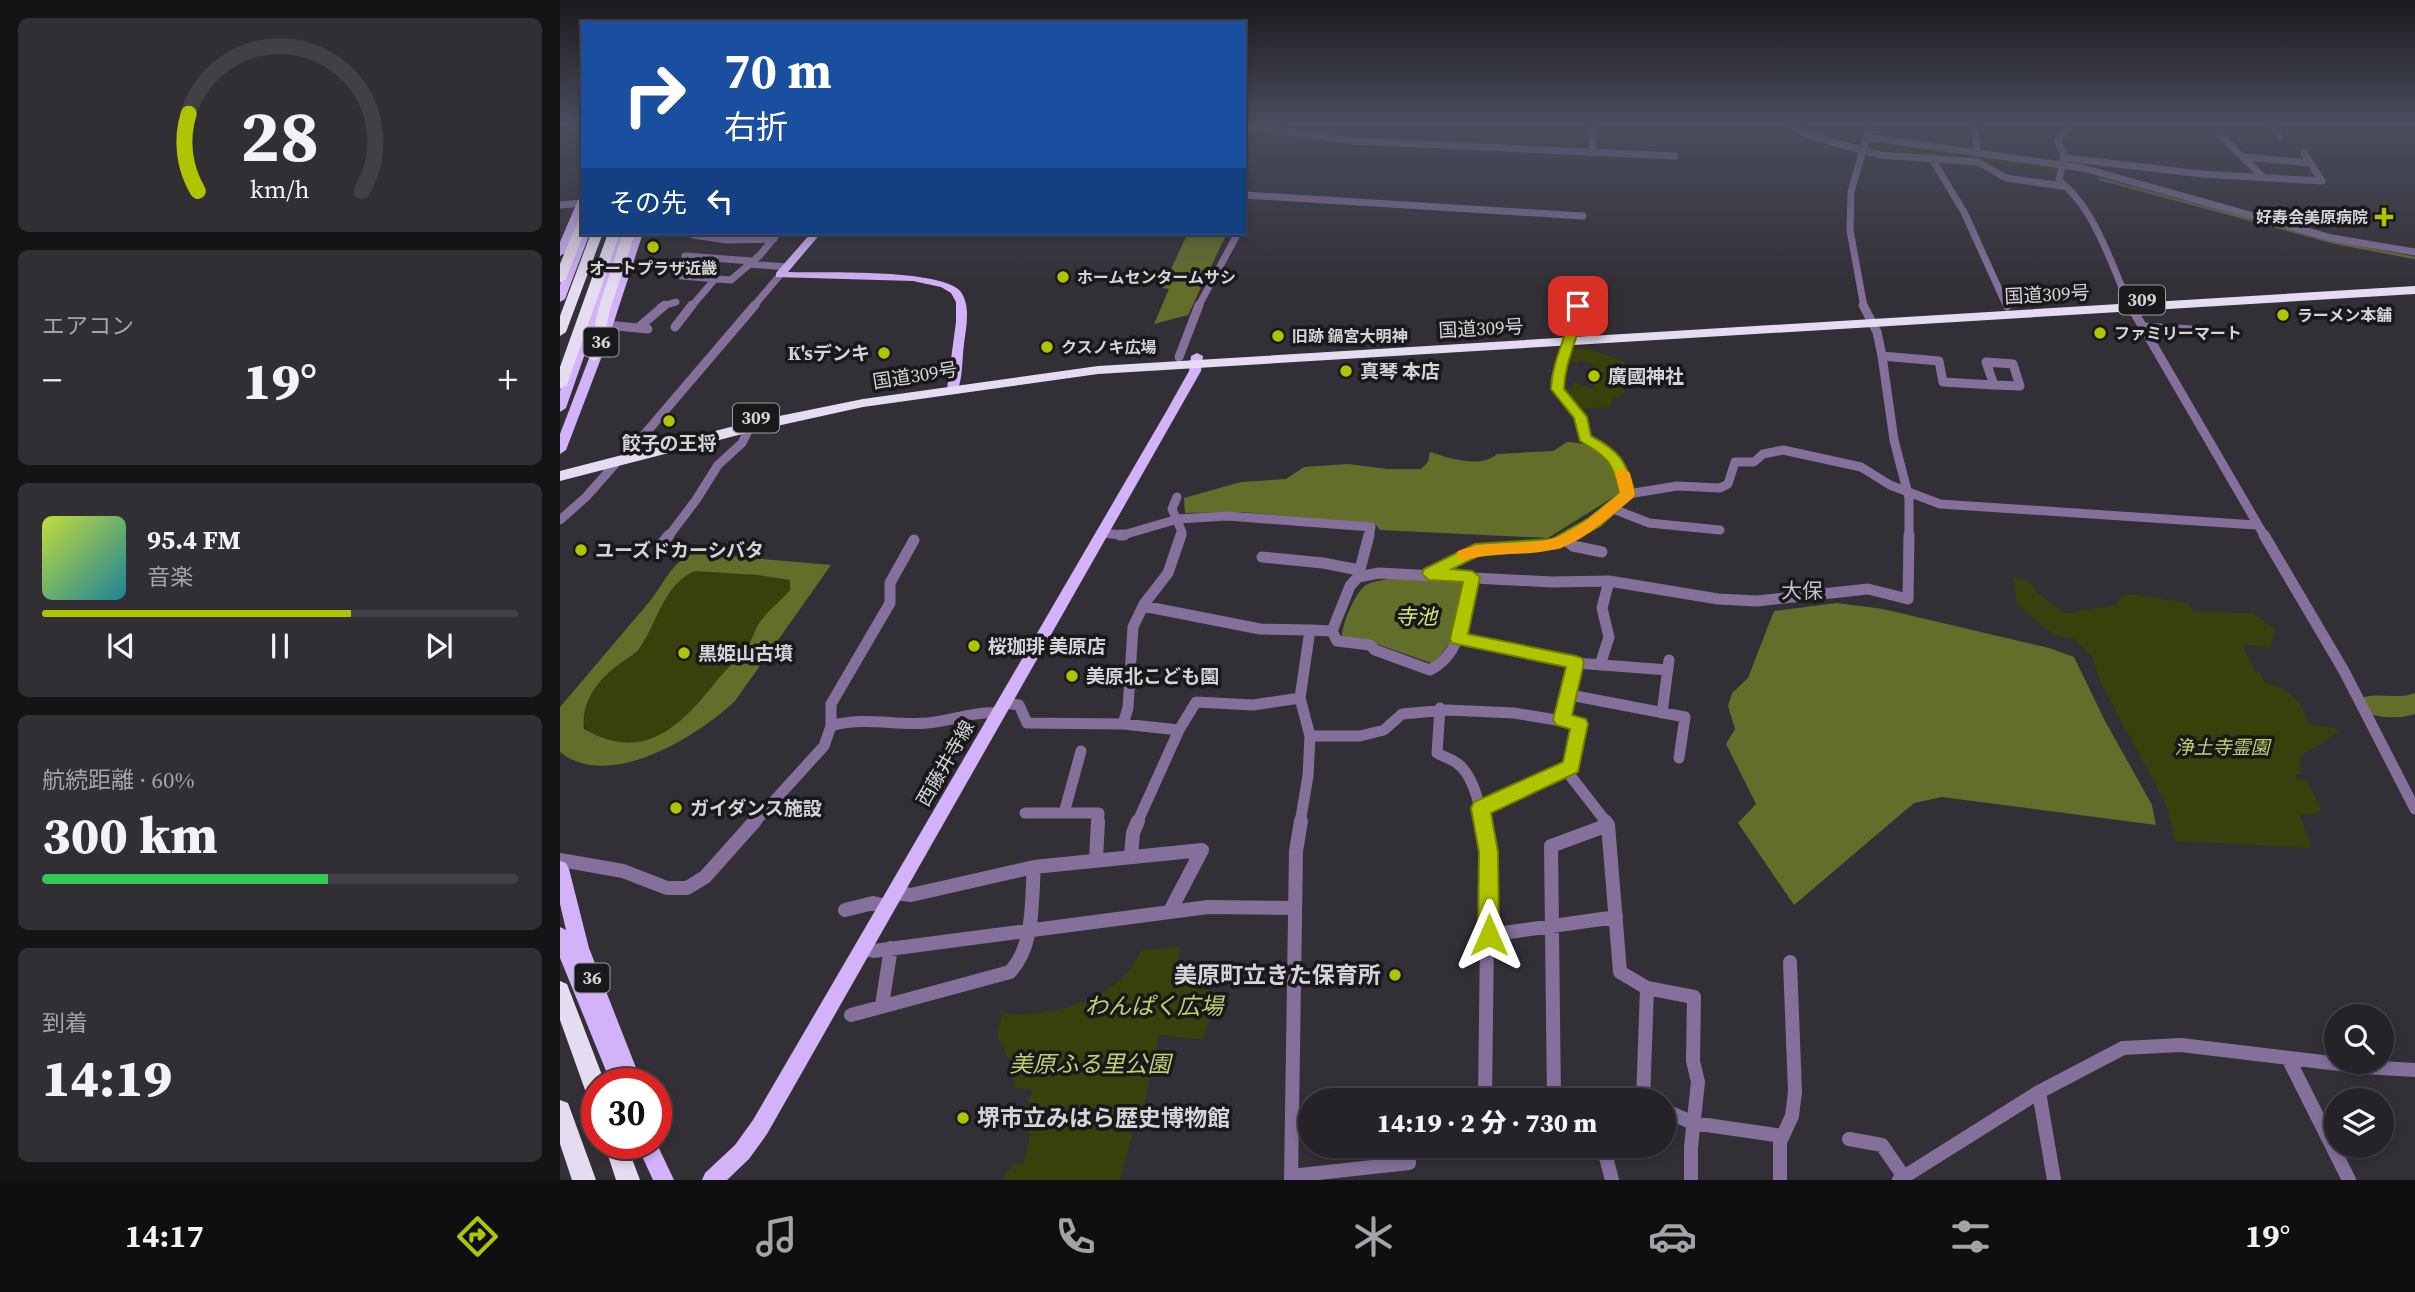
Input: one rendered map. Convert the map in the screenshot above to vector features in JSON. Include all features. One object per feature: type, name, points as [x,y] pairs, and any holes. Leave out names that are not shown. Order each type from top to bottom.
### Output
[{"type":"highway","points":[[560,266],[565,243],[581,223]]},
{"type":"highway","points":[[560,332],[596,235]]},
{"type":"highway","points":[[560,385],[613,235]]},
{"type":"highway","points":[[594,357],[604,310],[628,235]]},
{"type":"highway","points":[[560,279],[565,243]]},
{"type":"highway","name":"国道309号","points":[[1870,319],[2007,307],[2130,304],[2415,283]]},
{"type":"highway","name":"国道309号","points":[[560,476],[750,428],[954,384],[1196,360],[2130,304],[2415,290]]},
{"type":"highway","name":"国道309号","points":[[560,467],[820,404],[1063,366],[1179,357],[1196,360]]},
{"type":"highway","points":[[560,991],[588,1068]]},
{"type":"highway","points":[[560,1111],[584,1180]]},
{"type":"highway","points":[[621,1159],[628,1180]]},
{"type":"main road","points":[[565,243],[581,204]]},
{"type":"main road","points":[[560,299],[584,235]]},
{"type":"main road","name":"36","points":[[560,408],[621,235]]},
{"type":"main road","name":"36","points":[[560,450],[637,235]]},
{"type":"main road","points":[[784,271],[814,235]]},
{"type":"main road","points":[[784,271],[913,278],[950,287],[961,302],[954,384]]},
{"type":"main road","name":"西藤井寺線","points":[[712,1180],[743,1152],[760,1127],[1195,371],[1196,360]]},
{"type":"main road","name":"36","points":[[560,869],[580,948],[626,1068]]},
{"type":"main road","name":"36","points":[[560,936],[615,1068]]},
{"type":"main road","points":[[654,1159],[663,1180]]},
{"type":"street","points":[[1262,556],[1324,563],[1359,574],[1429,574],[1552,582],[1609,581],[1744,601],[1868,589],[1908,599],[1908,493],[1894,440],[1877,332],[1870,319],[1850,230],[1851,191],[1855,177]]},
{"type":"street","points":[[1945,177],[1988,260],[2007,307]]},
{"type":"street","points":[[2008,177],[2063,186],[2073,191],[2142,327],[2344,671],[2414,803]]},
{"type":"street","points":[[2060,177],[2059,181],[2063,186]]},
{"type":"street","points":[[2118,177],[2332,238],[2415,252]]},
{"type":"street","points":[[2264,177],[2322,181],[2319,177]]},
{"type":"street","points":[[1246,195],[1583,216]]},
{"type":"street","points":[[560,205],[581,202]]},
{"type":"street","points":[[693,235],[727,240],[776,236]]},
{"type":"street","points":[[1179,357],[1186,328],[1201,306],[1237,235]]},
{"type":"street","points":[[681,276],[731,280],[776,236]]},
{"type":"street","points":[[632,449],[784,271],[751,263],[685,256]]},
{"type":"street","points":[[675,327],[715,279]]},
{"type":"street","points":[[1578,300],[1574,332],[1558,369],[1557,389],[1580,417],[1585,438],[1609,452],[1622,471],[1628,494]]},
{"type":"street","points":[[607,325],[643,328],[661,306],[676,302]]},
{"type":"street","points":[[2142,327],[2209,331]]},
{"type":"street","points":[[1882,356],[1939,361],[1943,382],[1994,385]]},
{"type":"street","points":[[661,545],[696,500],[718,465],[742,443],[750,428]]},
{"type":"street","points":[[1429,574],[1475,550],[1555,544],[1595,522],[1628,494],[1677,486],[1720,488],[1728,484],[1735,462],[1754,462],[1763,454],[1783,450],[1861,467],[1908,493],[1940,505],[2256,524]]},
{"type":"street","points":[[560,520],[586,497],[616,463]]},
{"type":"street","points":[[1123,724],[1128,708],[1133,627],[1143,607],[1168,573],[1182,533],[1172,509],[1177,497]]},
{"type":"street","points":[[1611,508],[1624,518],[1639,522],[1720,530]]},
{"type":"street","points":[[1102,533],[1123,535],[1178,519],[1251,516],[1371,527],[1359,574],[1350,586],[1332,631],[1337,642],[1370,645],[1375,650],[1430,670],[1444,663],[1458,639],[1472,577]]},
{"type":"street","points":[[1564,539],[1573,546],[1602,552]]},
{"type":"street","points":[[560,860],[623,872],[667,888],[687,887],[705,877],[824,746],[831,726],[831,704],[890,603],[890,583],[914,540]]},
{"type":"street","points":[[1600,665],[1609,637],[1602,608],[1609,581]]},
{"type":"street","points":[[1143,607],[1260,629],[1332,631]]},
{"type":"street","points":[[1310,630],[1300,698],[1310,736],[1308,776],[1296,851],[1291,1178],[1409,1163],[1409,1158]]},
{"type":"street","points":[[1458,639],[1576,663],[1668,665],[1662,713]]},
{"type":"street","points":[[1562,720],[1576,663]]},
{"type":"street","points":[[1570,695],[1685,718],[1679,758]]},
{"type":"street","points":[[1131,855],[1133,833],[1179,730],[1196,702],[1244,705],[1300,698]]},
{"type":"street","points":[[831,726],[850,720],[926,723],[1018,705],[1027,723],[1123,724],[1179,730]]},
{"type":"street","points":[[1310,736],[1358,737],[1376,733],[1395,724],[1402,714],[1440,709],[1515,711],[1580,724],[1571,766],[1480,808]]},
{"type":"street","points":[[1440,709],[1437,753],[1460,765],[1466,774],[1480,808],[1488,852],[1485,1088]]},
{"type":"street","points":[[1064,813],[1081,751]]},
{"type":"street","points":[[1565,769],[1608,825],[1620,972],[1647,989],[1694,997],[1693,1061],[1698,1082],[1691,1180]]},
{"type":"street","points":[[1025,813],[1099,813],[1096,859]]},
{"type":"street","points":[[1554,1088],[1551,846],[1608,825]]},
{"type":"street","points":[[845,909],[1034,867],[1131,855],[1202,850],[1170,911]]},
{"type":"street","points":[[851,1015],[1010,972],[1018,967],[1023,956],[1027,932],[1034,867]]},
{"type":"street","points":[[862,948],[874,951],[1208,907],[1294,908]]},
{"type":"street","points":[[1489,935],[1615,917]]},
{"type":"street","points":[[882,1005],[891,948]]},
{"type":"street","points":[[1780,1180],[1778,1157],[1792,1116],[1795,1092],[1790,962]]},
{"type":"street","points":[[1642,1088],[1647,989]]},
{"type":"street","points":[[1849,1139],[1882,1145],[1901,1178],[2039,1092],[2123,1048],[2181,1045],[2415,1070]]},
{"type":"street","points":[[2288,1058],[2349,1180]]},
{"type":"street","points":[[2039,1092],[2054,1180]]},
{"type":"street","points":[[1676,1115],[1693,1123],[1783,1136]]},
{"type":"street","points":[[1606,1158],[1612,1180]]},
{"type":"green space","points":[[1580,348],[1625,362],[1629,381],[1624,385],[1624,392],[1620,396],[1613,397],[1610,407],[1579,409],[1564,391],[1563,382],[1565,388],[1572,389],[1574,382],[1594,389],[1594,385],[1605,376],[1591,368],[1593,364],[1581,360],[1578,364],[1568,360],[1571,350]]},
{"type":"green space","points":[[704,566],[739,570],[747,576],[769,572],[800,579],[727,681],[680,726],[655,741],[629,748],[593,740],[579,717],[595,684],[650,623],[681,575]]},
{"type":"green space","name":"浄土寺霊園","points":[[2013,576],[2029,582],[2041,596],[2065,613],[2116,605],[2123,595],[2136,595],[2187,602],[2193,611],[2253,613],[2275,629],[2271,648],[2242,644],[2254,670],[2259,672],[2266,684],[2282,688],[2294,697],[2303,709],[2309,725],[2337,728],[2339,732],[2302,755],[2299,764],[2302,774],[2295,774],[2297,779],[2306,780],[2321,807],[2319,813],[2300,815],[2312,848],[2175,841],[2167,807],[2101,683],[2092,657],[2074,639],[2055,636],[2017,604]]},
{"type":"green space","name":"美原ふる里公園","points":[[1179,946],[1176,984],[1217,992],[1203,1040],[1159,1035],[1146,1098],[1137,1116],[1120,1180],[1001,1180],[1014,1163],[1023,1164],[1029,1141],[1029,1097],[1033,1090],[1015,1088],[1011,1062],[997,1037],[1002,1013],[1039,1013],[1082,1002],[1118,981],[1132,967],[1140,951]]},
{"type":"water","points":[[1120,235],[1226,235],[1188,315],[1154,324],[1169,289],[1162,288],[1186,237]]},
{"type":"water","points":[[1567,442],[1589,446],[1604,455],[1614,471],[1620,493],[1548,538],[1380,530],[1376,525],[1243,512],[1185,513],[1184,498],[1241,482],[1286,479],[1304,467],[1348,464],[1387,469],[1421,469],[1428,462],[1430,452],[1473,462],[1497,454],[1553,451]]},
{"type":"water","points":[[695,553],[831,565],[735,701],[699,729],[652,755],[627,763],[603,766],[580,763],[560,752],[560,707],[650,601],[674,567]],"holes":[[[695,571],[790,580],[790,590],[763,618],[744,651],[688,714],[658,736],[642,741],[605,739],[584,729],[585,710],[597,685],[610,671],[639,649],[668,594],[684,577]]]},
{"type":"water","name":"寺池","points":[[1392,578],[1467,581],[1453,638],[1434,664],[1371,642],[1342,640],[1346,619],[1362,589],[1372,582]]},
{"type":"water","points":[[1837,603],[1883,609],[2049,648],[2074,657],[2105,721],[2152,805],[2156,825],[1942,797],[1914,803],[1794,905],[1738,823],[1756,804],[1726,744],[1735,729],[1728,706],[1732,693],[1748,678],[1774,611]]},
{"type":"waterway","points":[[2100,179],[2336,243],[2415,258]]},
{"type":"waterway","points":[[2369,705],[2404,708],[2415,703]]},
{"type":"slow traffic","points":[[1463,555],[1475,550],[1555,544],[1595,522],[1628,494],[1623,473]]},
{"type":"place","name":"好寿会美原病院","points":[[2384,217]]},
{"type":"place","name":"オートプラザ近畿","points":[[653,247]]},
{"type":"place","name":"ホームセンタームサシ","points":[[1063,277]]},
{"type":"place","name":"ラーメン本舗","points":[[2283,315]]},
{"type":"place","name":"ファミリーマート","points":[[2100,333]]},
{"type":"place","name":"旧跡 鍋宮大明神","points":[[1278,336]]},
{"type":"place","name":"クスノキ広場","points":[[1047,347]]},
{"type":"place","name":"K'sデンキ","points":[[884,353]]},
{"type":"place","name":"真琴 本店","points":[[1346,371]]},
{"type":"place","name":"廣國神社","points":[[1594,376]]},
{"type":"place","name":"餃子の王将","points":[[669,421]]},
{"type":"place","name":"ユーズドカーシバタ","points":[[581,550]]},
{"type":"place","name":"桜珈琲 美原店","points":[[974,646]]},
{"type":"place","name":"黒姫山古墳","points":[[684,653]]},
{"type":"place","name":"美原北こども園","points":[[1072,676]]},
{"type":"place","name":"ガイダンス施設","points":[[676,808]]},
{"type":"place","name":"美原町立きた保育所","points":[[1395,975]]},
{"type":"place","name":"堺市立みはら歴史博物館","points":[[963,1118]]},
{"type":"district","name":"大保","points":[[1802,591]]},
{"type":"route","points":[[1489,935],[1488,852],[1480,808],[1571,766],[1580,724],[1562,720],[1576,663],[1458,639],[1472,577],[1429,574],[1475,550],[1555,544],[1595,522],[1628,494],[1622,471],[1609,452],[1585,438],[1580,417],[1557,389],[1558,369],[1574,332],[1578,306]]},
{"type":"park label","name":"わんぱく広場","points":[[1154,1006]]}]
